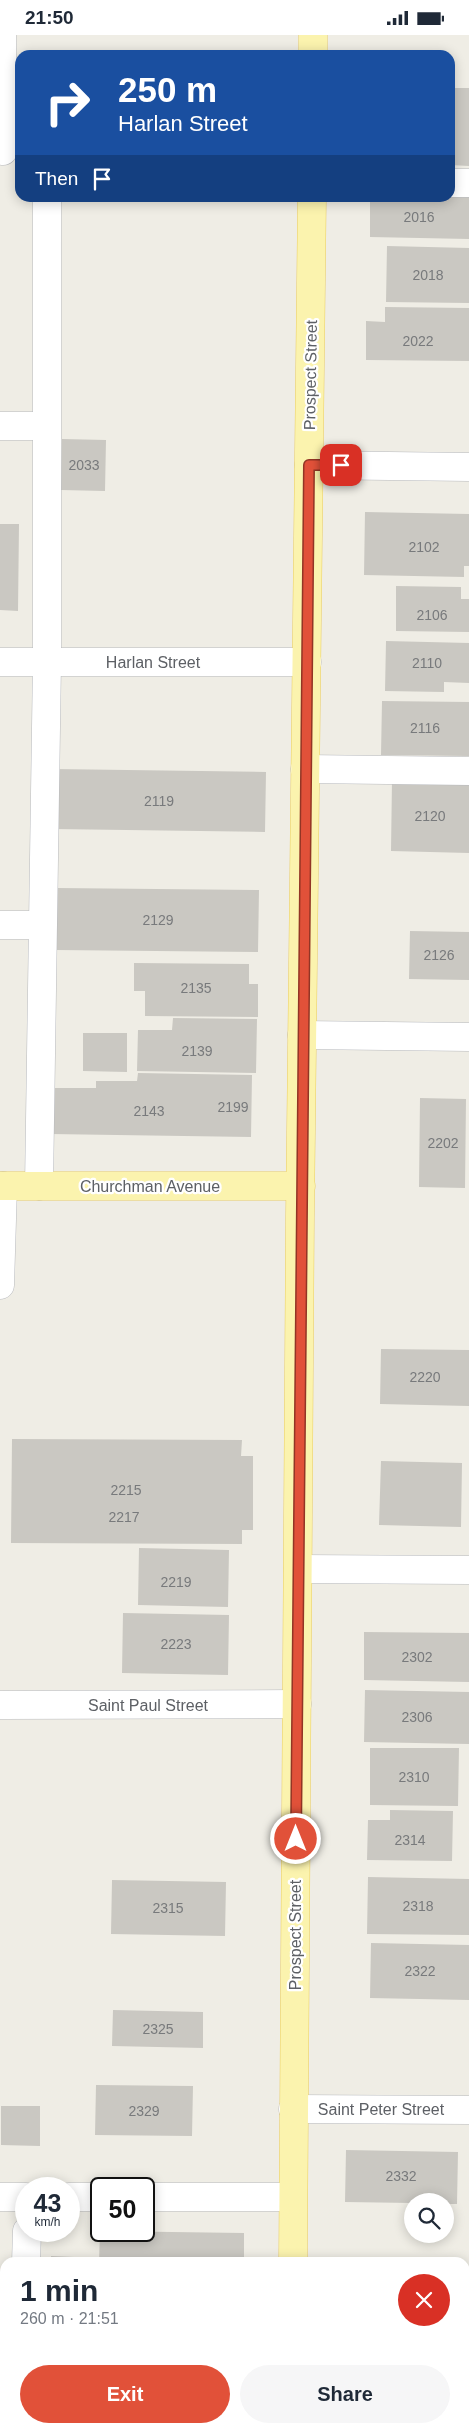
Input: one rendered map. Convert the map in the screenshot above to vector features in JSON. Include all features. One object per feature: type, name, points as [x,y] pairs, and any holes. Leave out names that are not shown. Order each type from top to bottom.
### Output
[{"type":"main road","points":[[313,35],[313,50]]},
{"type":"main road","name":"Prospect Street","points":[[293,2257],[302,1035],[312,202]]},
{"type":"main road","name":"Churchman Avenue","points":[[1,1186],[301,1186]]},
{"type":"street","points":[[2,35],[8,151]]},
{"type":"street","points":[[455,183],[469,183]]},
{"type":"street","points":[[39,1186],[47,662],[48,202]]},
{"type":"street","points":[[0,426],[47,426]]},
{"type":"street","points":[[309,465],[469,467]]},
{"type":"street","name":"Harlan Street","points":[[0,661],[307,662]]},
{"type":"street","points":[[305,769],[469,771]]},
{"type":"street","points":[[0,925],[43,925]]},
{"type":"street","points":[[302,1035],[469,1037]]},
{"type":"street","points":[[0,1285],[1,1186]]},
{"type":"street","points":[[298,1569],[469,1570]]},
{"type":"street","name":"Saint Paul Street","points":[[0,1705],[297,1704]]},
{"type":"street","name":"Saint Peter Street","points":[[293,2109],[469,2110]]},
{"type":"street","points":[[155,2197],[293,2197]]},
{"type":"street","points":[[26,2257],[27,2242]]},
{"type":"building","points":[[455,88],[469,88],[469,166],[455,165]]},
{"type":"building","points":[[455,187],[469,188],[469,239],[370,237],[370,202],[455,202]]},
{"type":"building","points":[[387,246],[469,248],[469,303],[386,302]]},
{"type":"building","points":[[385,307],[469,308],[469,361],[366,360],[366,321],[385,322]]},
{"type":"building","points":[[62,439],[106,440],[105,491],[61,490]]},
{"type":"building","points":[[365,512],[469,514],[469,566],[464,566],[464,577],[364,575]]},
{"type":"building","points":[[0,524],[19,524],[18,611],[0,610]]},
{"type":"building","points":[[396,586],[461,587],[461,599],[469,599],[469,632],[396,631]]},
{"type":"building","points":[[386,641],[469,643],[469,683],[444,682],[444,692],[385,691]]},
{"type":"building","points":[[382,701],[469,702],[469,756],[381,755]]},
{"type":"building","points":[[53,769],[266,772],[265,832],[52,829]]},
{"type":"building","points":[[392,780],[469,782],[469,853],[391,851]]},
{"type":"building","points":[[57,888],[259,890],[258,952],[56,950]]},
{"type":"building","points":[[410,931],[469,932],[469,980],[409,979]]},
{"type":"building","points":[[134,963],[249,964],[249,984],[258,984],[258,1017],[145,1016],[145,991],[134,991]]},
{"type":"building","points":[[173,1018],[257,1019],[256,1073],[137,1071],[138,1030],[172,1030]]},
{"type":"building","points":[[83,1033],[127,1033],[127,1072],[83,1071]]},
{"type":"building","points":[[138,1073],[252,1075],[251,1137],[50,1134],[51,1088],[96,1088],[96,1081],[137,1081]]},
{"type":"building","points":[[420,1098],[466,1099],[465,1188],[419,1187]]},
{"type":"building","points":[[381,1349],[469,1350],[469,1406],[380,1404]]},
{"type":"building","points":[[12,1439],[242,1440],[241,1456],[253,1456],[253,1530],[242,1530],[242,1544],[11,1543]]},
{"type":"building","points":[[381,1461],[462,1463],[461,1527],[379,1525]]},
{"type":"building","points":[[139,1548],[229,1550],[228,1607],[138,1605]]},
{"type":"building","points":[[123,1613],[229,1615],[228,1675],[122,1673]]},
{"type":"building","points":[[364,1632],[469,1633],[469,1682],[364,1680]]},
{"type":"building","points":[[365,1690],[469,1692],[469,1744],[364,1742]]},
{"type":"building","points":[[370,1748],[459,1748],[458,1806],[370,1805]]},
{"type":"building","points":[[390,1810],[453,1811],[452,1861],[367,1860],[368,1820],[390,1820]]},
{"type":"building","points":[[368,1877],[469,1879],[469,1935],[367,1934]]},
{"type":"building","points":[[112,1880],[226,1882],[225,1936],[111,1934]]},
{"type":"building","points":[[371,1943],[469,1945],[469,2000],[370,1998]]},
{"type":"building","points":[[113,2010],[203,2012],[203,2048],[112,2046]]},
{"type":"building","points":[[96,2085],[193,2086],[192,2136],[95,2135]]},
{"type":"building","points":[[1,2106],[40,2106],[40,2146],[1,2145]]},
{"type":"building","points":[[346,2150],[458,2152],[457,2204],[454,2204],[454,2193],[404,2193],[404,2203],[345,2202]]},
{"type":"building","points":[[155,2232],[244,2233],[244,2257],[99,2257],[100,2242],[155,2242]]},
{"type":"route","points":[[296,1839],[300,1216],[309,465],[341,465]]}]
